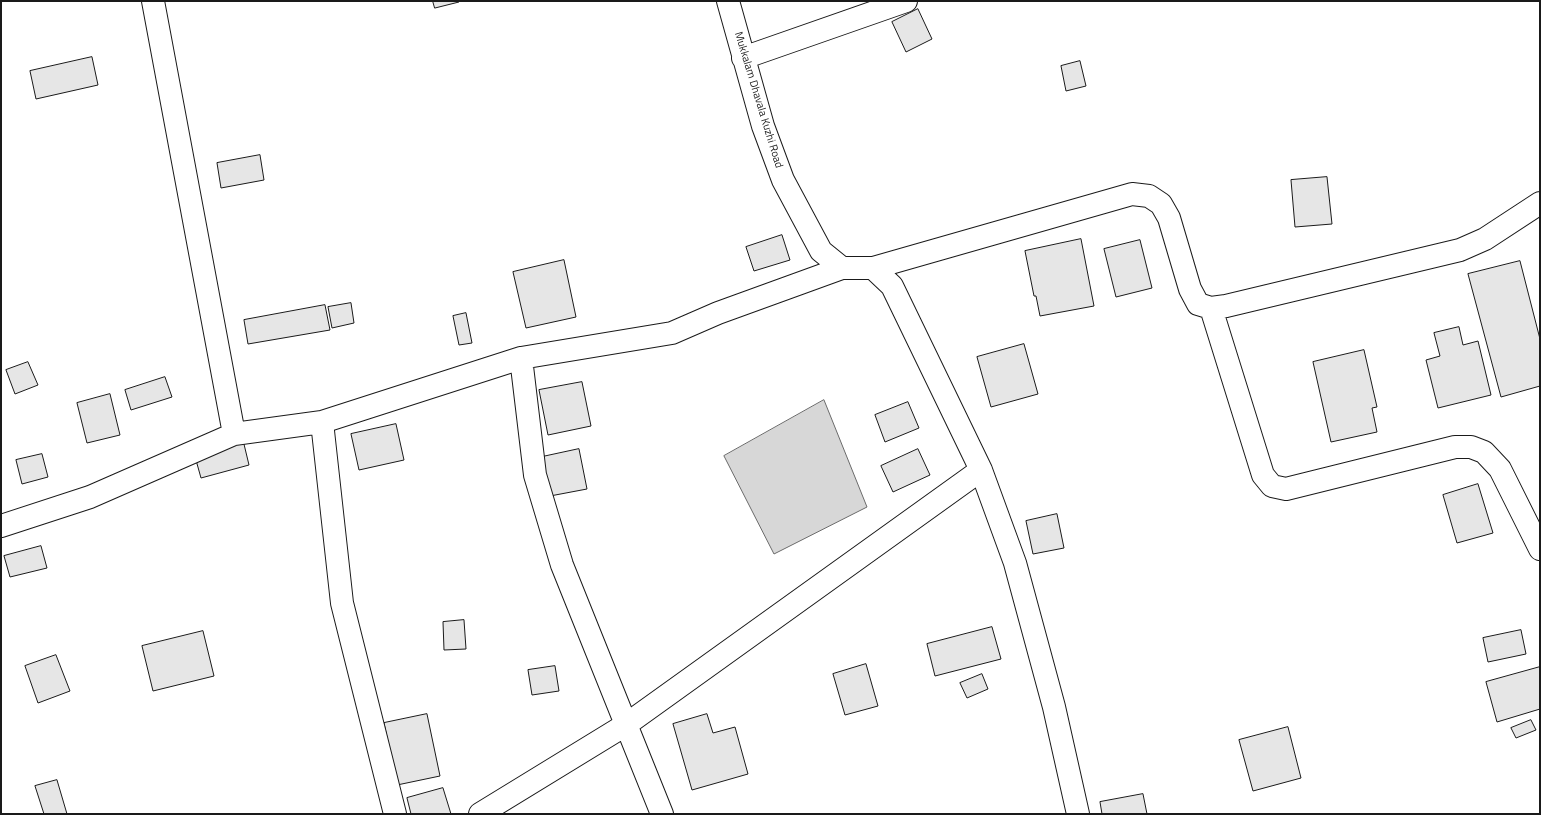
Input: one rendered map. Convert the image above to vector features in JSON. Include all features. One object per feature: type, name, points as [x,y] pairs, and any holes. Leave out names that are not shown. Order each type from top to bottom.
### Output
[{"type":"street","points":[[153,1],[234,434]]},
{"type":"street","name":"Mukkalam Dhavala Kuzhi Road","points":[[728,1],[763,126],[783,180],[821,251],[842,268]]},
{"type":"street","points":[[743,58],[906,1]]},
{"type":"street","points":[[1,526],[90,497],[234,434],[322,422],[521,358],[672,333],[718,313],[842,268],[873,268],[1132,194],[1149,196],[1161,204],[1169,218],[1190,289],[1198,304],[1210,308],[1226,306],[1460,250],[1485,239],[1540,203]]},
{"type":"street","points":[[873,268],[892,286],[981,470],[1015,563],[1054,707],[1078,814]]},
{"type":"street","points":[[1210,308],[1263,475],[1272,486],[1286,488],[1455,447],[1471,447],[1484,452],[1500,469],[1540,549]]},
{"type":"street","points":[[521,358],[535,475],[562,565],[662,814]]},
{"type":"street","points":[[322,422],[342,603],[395,814]]},
{"type":"street","points":[[480,814],[627,724],[981,470]]},
{"type":"shaded area","points":[[824,400],[867,507],[774,554],[724,456]]},
{"type":"building","points":[[433,1],[459,1],[459,2],[435,8]]},
{"type":"building","points":[[918,9],[932,39],[906,52],[892,22]]},
{"type":"building","points":[[92,57],[98,85],[36,99],[30,71]]},
{"type":"building","points":[[1080,61],[1086,86],[1066,91],[1061,66]]},
{"type":"building","points":[[260,155],[264,180],[221,188],[217,163]]},
{"type":"building","points":[[1327,177],[1332,224],[1295,227],[1291,180]]},
{"type":"building","points":[[782,235],[790,260],[754,271],[746,247]]},
{"type":"building","points":[[1081,239],[1094,306],[1040,316],[1036,296],[1034,296],[1025,251]]},
{"type":"building","points":[[1140,240],[1152,288],[1116,297],[1104,249]]},
{"type":"building","points":[[564,260],[576,317],[526,328],[513,272]]},
{"type":"building","points":[[1520,261],[1540,339],[1540,386],[1501,397],[1468,274]]},
{"type":"building","points":[[351,303],[354,323],[332,328],[328,307]]},
{"type":"building","points":[[325,305],[330,330],[248,344],[244,320]]},
{"type":"building","points":[[466,313],[472,343],[459,345],[453,316]]},
{"type":"building","points":[[1459,327],[1463,345],[1478,341],[1491,395],[1438,408],[1426,360],[1440,356],[1434,333]]},
{"type":"building","points":[[1024,344],[1038,394],[991,407],[977,357]]},
{"type":"building","points":[[1364,350],[1377,407],[1372,408],[1377,432],[1331,442],[1313,362]]},
{"type":"building","points":[[28,362],[38,385],[15,394],[6,370]]},
{"type":"building","points":[[165,377],[172,397],[131,410],[125,390]]},
{"type":"building","points":[[582,382],[591,426],[548,435],[539,390]]},
{"type":"building","points":[[110,394],[120,435],[87,443],[77,403]]},
{"type":"building","points":[[908,402],[919,428],[885,442],[875,415]]},
{"type":"building","points":[[396,424],[404,460],[359,470],[351,434]]},
{"type":"building","points":[[243,440],[249,465],[201,478],[194,453]]},
{"type":"building","points":[[579,449],[587,489],[550,496],[542,457]]},
{"type":"building","points":[[918,449],[930,475],[893,492],[881,466]]},
{"type":"building","points":[[42,454],[48,477],[22,484],[16,460]]},
{"type":"building","points":[[1478,484],[1493,533],[1457,543],[1443,495]]},
{"type":"building","points":[[1057,514],[1064,548],[1033,554],[1026,521]]},
{"type":"building","points":[[41,546],[47,568],[10,577],[4,556]]},
{"type":"building","points":[[464,620],[466,649],[444,650],[443,622]]},
{"type":"building","points":[[992,627],[1001,659],[935,676],[927,644]]},
{"type":"building","points":[[1521,630],[1526,654],[1488,662],[1483,638]]},
{"type":"building","points":[[203,631],[214,676],[153,691],[142,646]]},
{"type":"building","points":[[56,655],[70,691],[38,703],[25,666]]},
{"type":"building","points":[[866,664],[878,706],[845,715],[833,674]]},
{"type":"building","points":[[555,666],[559,691],[532,695],[528,670]]},
{"type":"building","points":[[1540,667],[1540,709],[1497,722],[1486,682]]},
{"type":"building","points":[[982,674],[988,689],[967,698],[960,683]]},
{"type":"building","points":[[427,714],[440,776],[397,785],[384,723]]},
{"type":"building","points":[[707,714],[713,733],[735,727],[748,774],[692,790],[673,724]]},
{"type":"building","points":[[1531,720],[1536,730],[1516,738],[1511,728]]},
{"type":"building","points":[[1288,727],[1301,778],[1253,791],[1239,740]]},
{"type":"building","points":[[57,780],[67,814],[44,814],[35,786]]},
{"type":"building","points":[[443,788],[451,814],[411,814],[407,798]]},
{"type":"building","points":[[1143,794],[1147,814],[1102,814],[1100,802]]}]
